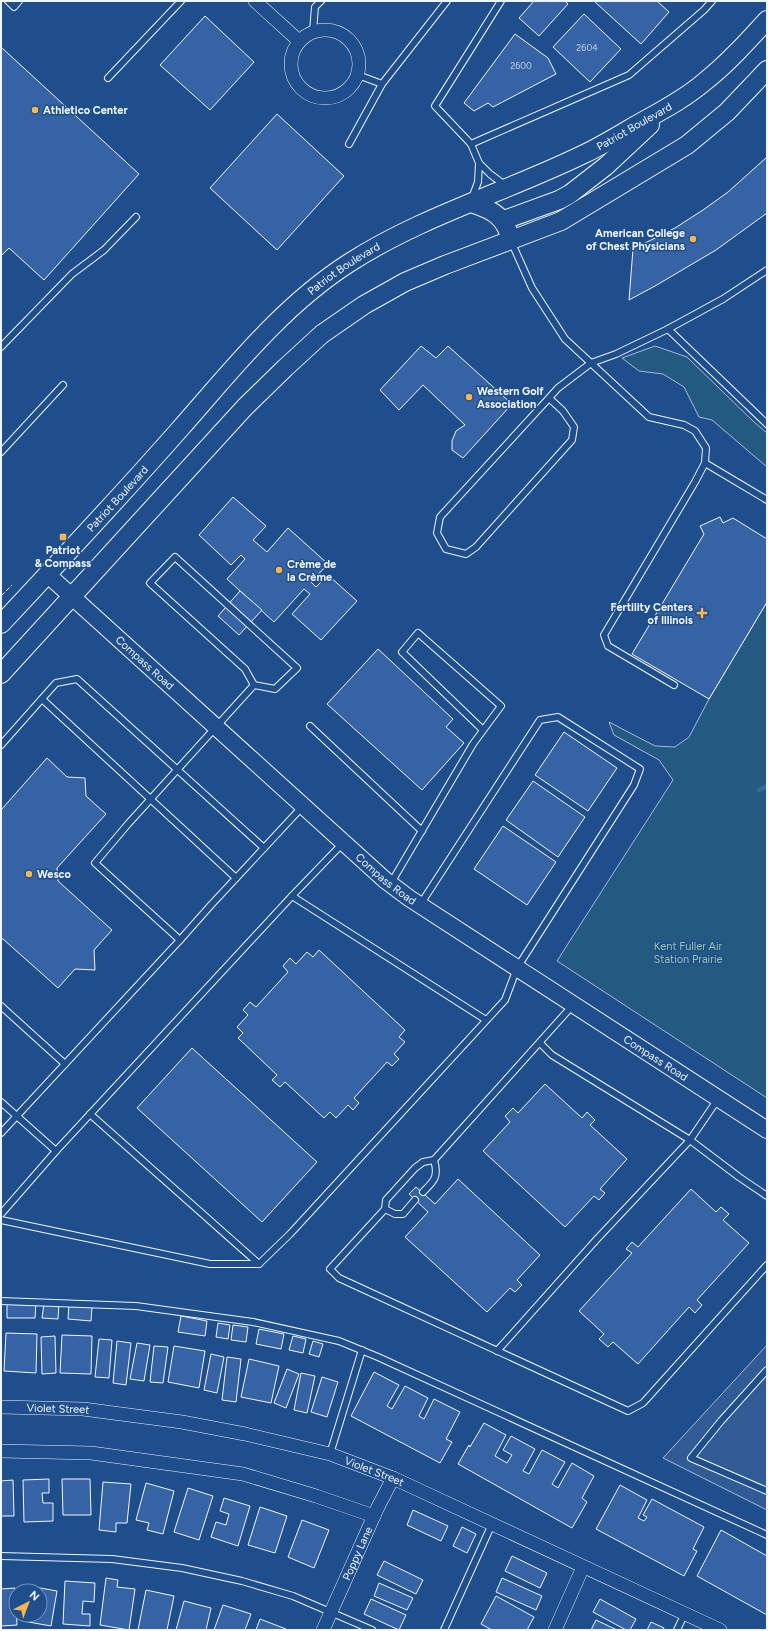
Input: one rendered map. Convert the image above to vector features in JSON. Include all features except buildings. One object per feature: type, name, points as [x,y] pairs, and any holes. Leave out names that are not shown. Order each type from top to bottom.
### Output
[{"type":"main road","name":"Patriot Boulevard","points":[[1,624],[178,432],[228,374],[282,316],[313,289],[348,263],[396,236],[584,154],[672,104],[702,85],[733,57],[767,20]]},
{"type":"main road","points":[[1,674],[73,597],[245,407],[284,368],[322,334],[364,305],[405,282],[445,265],[561,221],[687,145],[726,112],[767,70]]},
{"type":"main road","points":[[504,220],[560,200],[570,194],[606,166],[672,104]]},
{"type":"main road","points":[[471,203],[488,209],[504,220],[511,240]]},
{"type":"street","points":[[255,1],[299,41]]},
{"type":"street","points":[[324,29],[335,31],[345,36],[353,43],[358,53],[358,75],[348,88],[334,97],[324,98],[313,96],[300,86],[292,72],[291,61],[293,50],[299,41],[313,32],[324,29]]},
{"type":"street","name":"Compass Road","points":[[47,574],[343,843],[391,884],[420,905],[767,1130]]},
{"type":"street","name":"Violet Street","points":[[1,1407],[83,1409],[182,1422],[245,1434],[330,1454],[393,1478],[720,1630]]},
{"type":"street","points":[[1,1450],[91,1453],[243,1474],[316,1496],[374,1516]]},
{"type":"street","name":"Poppy Lane","points":[[323,1630],[374,1516],[393,1478]]},
{"type":"street","points":[[555,1630],[583,1567]]},
{"type":"lane","points":[[8,1],[14,7],[20,1]]},
{"type":"lane","points":[[108,78],[181,1]]},
{"type":"lane","points":[[313,32],[315,7],[321,1]]},
{"type":"lane","points":[[349,144],[382,84],[447,1]]},
{"type":"lane","points":[[501,1],[435,106],[471,144],[479,162],[490,174],[507,187]]},
{"type":"lane","points":[[471,144],[629,75],[704,10],[712,1]]},
{"type":"lane","points":[[358,75],[382,84]]},
{"type":"lane","points":[[471,203],[478,182],[479,162]]},
{"type":"lane","points":[[1,347],[72,274],[104,250],[136,217]]},
{"type":"lane","points":[[511,240],[532,288],[565,339],[649,417],[684,425],[695,431],[706,448],[705,463],[695,482],[604,635],[608,646],[674,685]]},
{"type":"lane","points":[[549,398],[563,411],[574,427],[572,440],[476,547],[466,554],[446,549],[437,533],[440,517],[558,388],[591,363],[616,354],[668,330],[723,299],[767,270]]},
{"type":"lane","points":[[668,330],[767,424]]},
{"type":"lane","points":[[1,452],[63,385]]},
{"type":"lane","points":[[705,463],[767,500]]},
{"type":"lane","points":[[175,557],[297,668],[275,688],[254,685],[244,669],[150,583],[175,557]]},
{"type":"lane","points":[[391,884],[473,744],[483,730],[500,706],[418,633],[402,652],[483,730]]},
{"type":"lane","points":[[1,745],[56,683],[77,679],[264,848]]},
{"type":"lane","points":[[180,940],[95,863],[254,685]]},
{"type":"lane","points":[[42,699],[236,878]]},
{"type":"lane","points":[[1,1220],[210,1264],[259,1264],[290,1234],[505,1000],[517,968],[634,785],[640,769],[558,717],[540,720],[420,905]]},
{"type":"lane","points":[[310,726],[422,831]]},
{"type":"lane","points":[[1,1133],[303,806]]},
{"type":"lane","points":[[1,1214],[90,1114],[343,843]]},
{"type":"lane","points":[[292,896],[486,1020]]},
{"type":"lane","points":[[574,1004],[434,1160],[423,1162],[415,1168],[386,1200],[385,1210],[330,1269],[339,1278],[628,1410],[643,1403],[767,1265]]},
{"type":"lane","points":[[1,1006],[65,1064]]},
{"type":"lane","points":[[540,1043],[552,1055],[690,1140],[767,1196]]},
{"type":"lane","points":[[497,1351],[597,1239],[690,1140],[718,1098]]},
{"type":"lane","points":[[1,1102],[56,1151]]},
{"type":"lane","points":[[90,1114],[259,1264]]},
{"type":"lane","points":[[423,1192],[435,1179],[436,1170],[434,1160]]},
{"type":"lane","points":[[385,1210],[395,1214],[403,1214],[416,1200]]},
{"type":"lane","points":[[1,1301],[136,1306],[253,1322],[339,1341],[362,1350],[767,1535]]},
{"type":"lane","points":[[330,1454],[362,1350]]},
{"type":"lane","points":[[767,1370],[721,1421],[691,1458],[767,1491]]},
{"type":"lane","points":[[444,1630],[492,1524]]},
{"type":"lane","points":[[1,1556],[112,1559],[182,1568],[242,1581],[293,1596],[331,1611],[372,1630]]},
{"type":"lane","points":[[677,1630],[685,1613]]},
{"type":"green space","points":[[655,346],[687,357],[767,433],[767,467],[712,420],[699,417],[684,387],[663,374],[639,371],[622,358]]},
{"type":"green space","name":"Kent Fuller Air Station Prairie","points":[[767,602],[767,1098],[557,961],[673,780],[659,760],[614,735],[609,722],[655,746],[675,747],[689,737],[709,699]]},
{"type":"shaded area","points":[[767,1345],[767,1510],[663,1458]]},
{"type":"waterway","points":[[759,790],[767,786]]},
{"type":"fence","points":[[1,596],[12,585]]},
{"type":"place","name":"Athletico Center","points":[[35,110]]},
{"type":"place","name":"American College of Chest Physicians","points":[[693,239]]},
{"type":"place","name":"Western Golf Association","points":[[469,397]]},
{"type":"place","name":"Patriot & Compass","points":[[63,537]]},
{"type":"place","name":"Crème de la Crème","points":[[279,570]]},
{"type":"place","name":"Fertility Centers of Illinois","points":[[702,613]]},
{"type":"place","name":"Wesco","points":[[29,874]]}]
